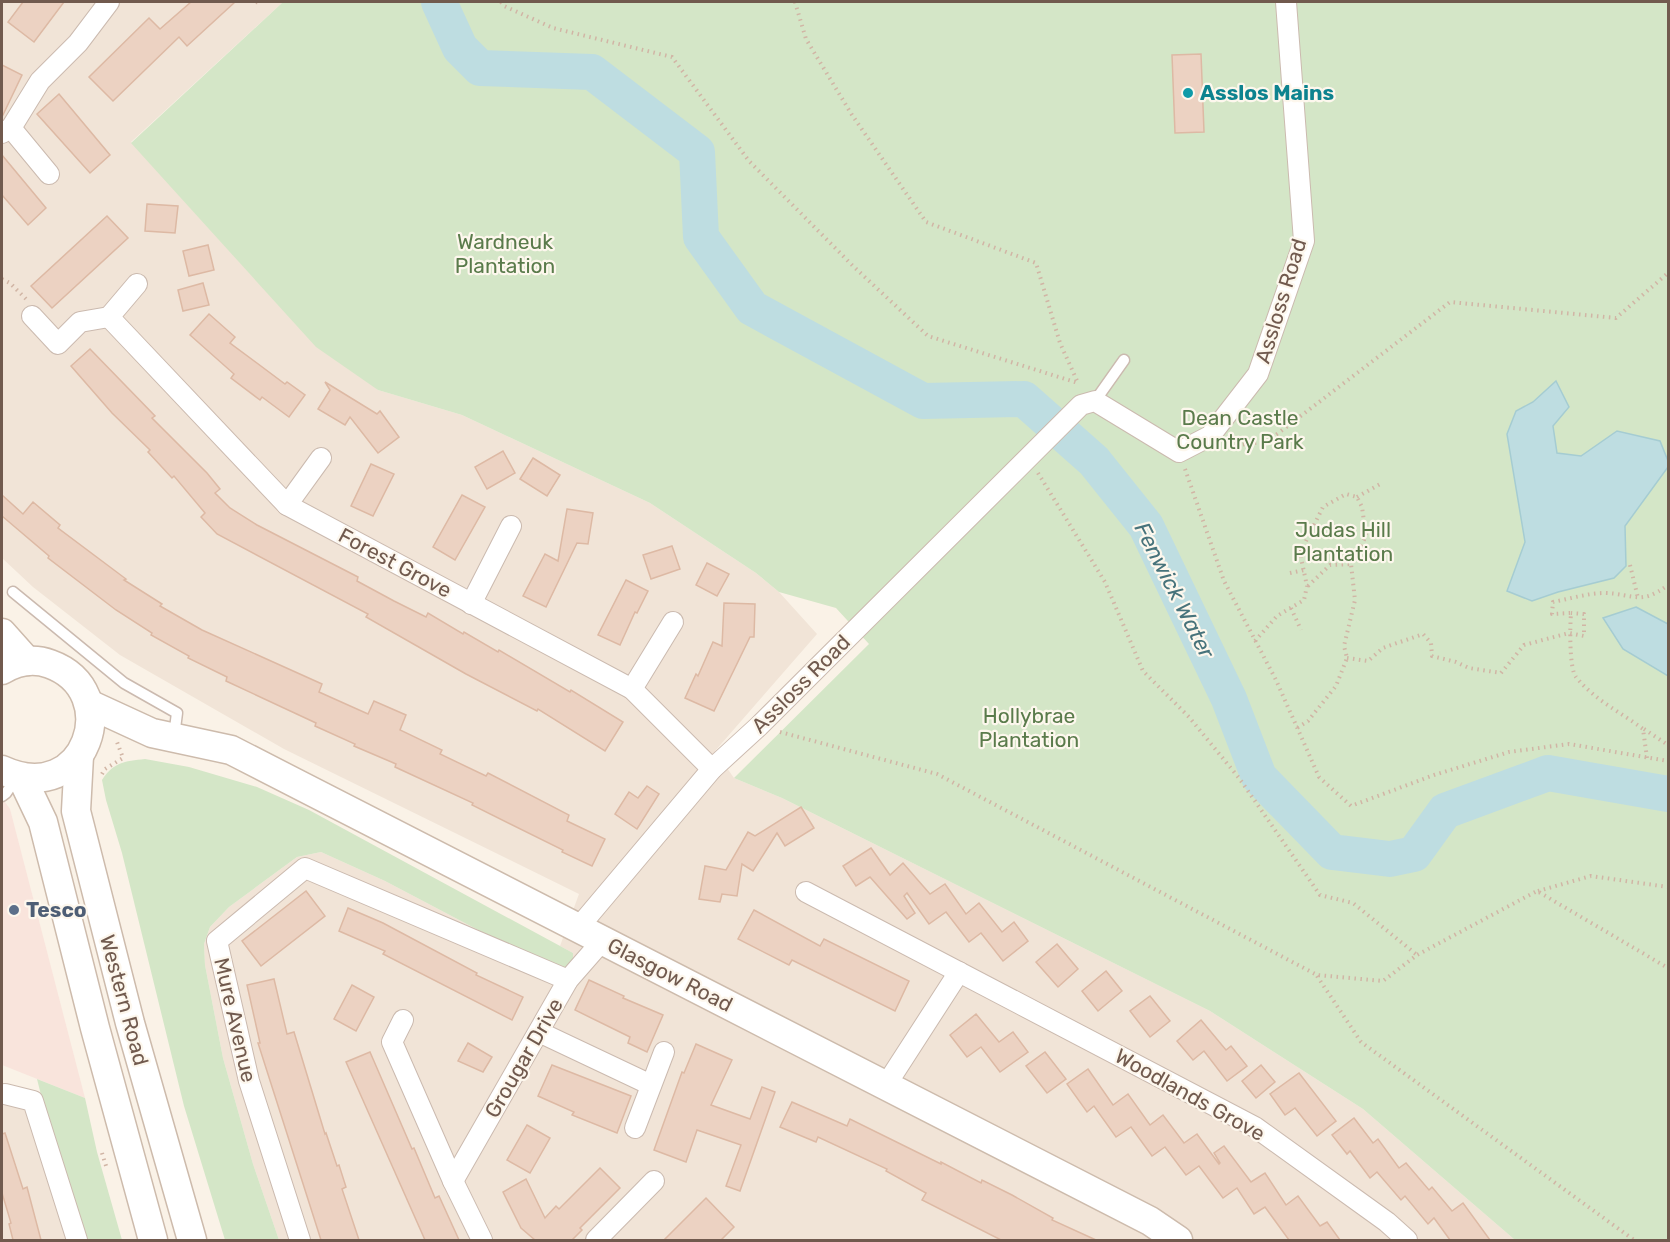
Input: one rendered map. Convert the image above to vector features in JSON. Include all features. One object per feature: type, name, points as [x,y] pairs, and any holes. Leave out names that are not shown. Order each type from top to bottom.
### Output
[{"type":"main road","points":[[2,633],[14,665],[43,662],[59,667],[72,676],[82,689],[89,704]]},
{"type":"main road","name":"Glasgow Road","points":[[89,704],[163,736],[231,750],[1150,1221],[1178,1240]]},
{"type":"main road","name":"Western Road","points":[[89,704],[94,743],[76,812],[130,1023],[192,1240]]},
{"type":"main road","name":"Glasgow Road","points":[[94,743],[163,736]]},
{"type":"main road","points":[[11,780],[41,778],[59,772],[94,743]]},
{"type":"main road","name":"Western Road","points":[[11,780],[43,822],[95,1028],[153,1240]]},
{"type":"street","points":[[49,174],[6,130],[40,81],[78,43],[109,2]]},
{"type":"street","name":"Assloss Road","points":[[1179,452],[1210,436],[1258,374],[1304,241],[1286,2]]},
{"type":"street","points":[[32,316],[58,344],[80,322],[109,317],[137,284]]},
{"type":"street","name":"Forest Grove","points":[[109,317],[287,505],[632,688],[712,769]]},
{"type":"street","points":[[1088,403],[1179,452]]},
{"type":"street","name":"Assloss Road","points":[[590,934],[712,769],[759,726],[1031,454],[1088,403]]},
{"type":"street","points":[[287,505],[321,458]]},
{"type":"street","points":[[471,604],[511,526]]},
{"type":"street","points":[[632,688],[673,622]]},
{"type":"street","name":"Mure Avenue","points":[[300,1240],[249,1082],[217,941],[305,868],[568,980]]},
{"type":"street","name":"Woodlands Grove","points":[[806,892],[1255,1127],[1388,1222],[1407,1240]]},
{"type":"street","name":"Grougar Drive","points":[[453,1181],[568,980],[590,934]]},
{"type":"street","points":[[886,1085],[959,972]]},
{"type":"street","points":[[404,1020],[392,1042],[453,1181],[482,1240]]},
{"type":"street","points":[[539,1032],[651,1085]]},
{"type":"street","points":[[635,1128],[664,1052]]},
{"type":"street","points":[[5,1094],[33,1101],[77,1240]]},
{"type":"street","points":[[596,1240],[654,1180]]},
{"type":"lane","points":[[1088,403],[1124,360]]},
{"type":"lane","points":[[13,592],[124,683],[177,713],[163,736]]},
{"type":"path","points":[[501,2],[504,6],[554,28],[672,57],[749,160],[854,266],[928,336],[1078,383]]},
{"type":"path","points":[[795,2],[806,39],[852,116],[926,222],[1036,263],[1060,343],[1088,403]]},
{"type":"path","points":[[1223,447],[1268,441],[1450,302],[1616,318],[1668,273]]},
{"type":"path","points":[[2,279],[10,283],[27,300],[32,316]]},
{"type":"path","points":[[1179,452],[1224,581],[1320,777],[1351,806],[1434,775],[1509,752],[1569,744],[1668,761]]},
{"type":"path","points":[[1031,454],[1105,582],[1143,671],[1189,717],[1239,778],[1320,895],[1353,903],[1417,956]]},
{"type":"path","points":[[1255,641],[1277,616],[1304,600],[1307,586],[1300,553],[1323,507],[1346,494],[1357,497],[1382,483]]},
{"type":"path","points":[[1297,728],[1308,721],[1336,686],[1347,658],[1344,646],[1355,600],[1351,564],[1366,536],[1362,507],[1357,497]]},
{"type":"path","points":[[1307,586],[1330,565],[1351,564]]},
{"type":"path","points":[[1630,565],[1638,598]]},
{"type":"path","points":[[1290,573],[1304,570]]},
{"type":"path","points":[[1347,658],[1368,661],[1383,648],[1423,634],[1431,643],[1432,656],[1469,668],[1501,673],[1524,645],[1569,633],[1584,636],[1584,614],[1552,614],[1553,602],[1604,593],[1638,598],[1654,596],[1668,585]]},
{"type":"path","points":[[1291,608],[1301,630]]},
{"type":"path","points":[[1571,613],[1569,633],[1575,676],[1596,695],[1668,745]]},
{"type":"path","points":[[759,726],[937,774],[1317,975],[1383,981],[1417,956],[1538,891],[1591,876],[1668,887]]},
{"type":"path","points":[[1643,729],[1647,758]]},
{"type":"path","points":[[94,743],[123,758],[105,769],[101,776]]},
{"type":"path","points":[[1538,891],[1668,968]]},
{"type":"path","points":[[1317,975],[1361,1041],[1634,1240]]},
{"type":"shaded area","points":[[2,2],[283,2],[131,142],[378,390],[462,415],[650,503],[756,573],[779,592],[817,634],[715,751],[734,778],[782,798],[1210,1011],[1363,1109],[1515,1240],[279,1240],[253,1164],[223,1058],[205,965],[204,944],[210,927],[229,907],[297,857],[321,852],[385,881],[522,953],[573,953],[560,946],[579,894],[284,749],[120,655],[33,587],[2,558]]},
{"type":"shaded area","points":[[2,798],[10,809],[85,1098],[2,1065]]},
{"type":"shaded area","points":[[2,1083],[5,1094],[33,1101],[76,1240],[2,1240]]},
{"type":"green space","name":"Dean Castle Country Park","points":[[283,2],[1668,2],[1668,1240],[1515,1240],[1363,1109],[1210,1011],[782,798],[734,778],[869,644],[836,608],[779,592],[756,573],[650,503],[462,415],[378,390],[316,347],[131,143]]},
{"type":"green space","points":[[145,759],[189,767],[257,787],[309,810],[573,953],[573,960],[566,968],[554,968],[385,881],[321,852],[297,857],[229,907],[210,927],[204,944],[205,965],[223,1058],[253,1164],[279,1240],[225,1240],[184,1106],[102,780],[115,766]]},
{"type":"green space","points":[[37,1079],[85,1098],[97,1152],[122,1240],[84,1240],[50,1131]]},
{"type":"water","points":[[1556,381],[1569,407],[1553,426],[1557,453],[1581,456],[1617,431],[1660,441],[1668,467],[1625,526],[1626,566],[1614,578],[1532,601],[1507,591],[1525,542],[1507,434],[1516,411],[1533,402]]},
{"type":"water","points":[[1636,607],[1668,624],[1668,676],[1623,649],[1603,618]]},
{"type":"building","points":[[23,2],[64,2],[34,42],[8,22]]},
{"type":"building","points":[[191,2],[235,2],[187,46],[179,37],[113,101],[89,77],[149,18],[160,29]]},
{"type":"building","name":"Asslos Mains","points":[[1201,54],[1204,132],[1175,133],[1172,55]]},
{"type":"building","points":[[2,65],[22,75],[2,117]]},
{"type":"building","points":[[59,94],[110,155],[90,173],[37,114]]},
{"type":"building","points":[[2,155],[46,208],[28,225],[2,195]]},
{"type":"building","points":[[147,204],[178,206],[175,233],[145,231]]},
{"type":"building","points":[[107,216],[128,238],[52,308],[31,286]]},
{"type":"building","points":[[208,245],[214,270],[189,276],[183,251]]},
{"type":"building","points":[[203,283],[209,305],[183,311],[178,290]]},
{"type":"building","points":[[209,314],[235,337],[230,343],[285,384],[287,382],[305,395],[289,417],[262,397],[260,400],[231,378],[234,374],[190,335]]},
{"type":"building","points":[[90,349],[155,416],[152,418],[207,473],[220,489],[215,493],[230,508],[257,525],[358,577],[357,581],[394,601],[426,617],[428,613],[463,634],[464,632],[498,652],[499,650],[623,722],[605,751],[538,709],[537,711],[466,674],[366,617],[368,614],[217,534],[201,517],[205,513],[174,476],[172,478],[148,452],[150,450],[112,413],[71,366]]},
{"type":"building","points":[[325,382],[377,414],[380,411],[399,437],[378,453],[350,417],[345,425],[318,409],[330,390]]},
{"type":"building","points":[[503,451],[515,473],[487,489],[475,467]]},
{"type":"building","points":[[533,458],[560,475],[547,496],[520,479]]},
{"type":"building","points":[[371,464],[394,474],[373,516],[351,506]]},
{"type":"building","points":[[2,495],[23,514],[33,502],[60,525],[58,528],[126,579],[124,580],[162,604],[160,606],[202,630],[322,684],[319,692],[368,714],[374,701],[406,715],[400,730],[442,750],[440,754],[486,776],[488,773],[569,815],[567,821],[605,839],[592,866],[472,805],[473,803],[395,767],[396,764],[315,726],[316,723],[226,681],[227,677],[188,658],[189,656],[151,635],[152,633],[116,610],[48,558],[49,556],[2,516]]},
{"type":"building","points":[[462,495],[485,507],[455,560],[433,547]]},
{"type":"building","points":[[567,509],[593,513],[588,544],[577,543],[546,607],[523,596],[545,554],[558,561]]},
{"type":"building","points":[[672,546],[680,569],[651,579],[643,555]]},
{"type":"building","points":[[707,563],[729,574],[717,596],[696,585]]},
{"type":"building","points":[[626,580],[648,591],[637,613],[635,612],[620,645],[598,635]]},
{"type":"building","points":[[724,603],[755,604],[754,637],[750,637],[714,711],[685,698],[713,642],[722,646]]},
{"type":"building","points":[[647,786],[659,794],[637,829],[615,814],[629,792],[638,798]]},
{"type":"building","points":[[801,807],[814,828],[785,846],[777,833],[753,871],[742,864],[737,896],[722,894],[720,902],[699,899],[705,866],[726,870],[748,832],[755,836]]},
{"type":"building","points":[[871,848],[890,875],[903,863],[930,894],[945,884],[966,914],[979,903],[1002,932],[1014,922],[1028,941],[1003,961],[981,933],[969,942],[946,912],[929,924],[907,893],[904,896],[915,913],[907,919],[870,877],[856,886],[843,866]]},
{"type":"building","points":[[306,891],[325,916],[261,966],[242,941]]},
{"type":"building","points":[[348,908],[383,923],[477,973],[476,975],[523,997],[512,1020],[383,954],[385,951],[339,931]]},
{"type":"building","points":[[754,910],[820,946],[824,939],[909,981],[895,1011],[792,960],[789,965],[738,939]]},
{"type":"building","points":[[1057,944],[1078,969],[1058,987],[1036,962]]},
{"type":"building","points":[[1106,971],[1122,991],[1098,1011],[1082,991]]},
{"type":"building","points":[[274,979],[287,1034],[294,1032],[325,1134],[346,1187],[342,1189],[359,1240],[321,1240],[258,1043],[260,1043],[247,985]]},
{"type":"building","points":[[589,980],[663,1015],[647,1052],[628,1043],[630,1037],[575,1010]]},
{"type":"building","points":[[352,985],[374,997],[356,1031],[334,1019]]},
{"type":"building","points":[[1150,996],[1170,1021],[1150,1037],[1130,1011]]},
{"type":"building","points":[[976,1014],[999,1042],[1013,1032],[1028,1052],[1000,1072],[981,1047],[967,1057],[950,1035]]},
{"type":"building","points":[[1201,1020],[1226,1050],[1231,1046],[1247,1066],[1227,1081],[1204,1051],[1193,1060],[1177,1041]]},
{"type":"building","points":[[468,1043],[492,1057],[483,1072],[458,1061]]},
{"type":"building","points":[[696,1044],[732,1060],[711,1105],[750,1119],[762,1087],[775,1092],[740,1191],[726,1186],[741,1145],[697,1130],[686,1162],[654,1150],[682,1072],[684,1073]]},
{"type":"building","points":[[370,1052],[435,1198],[439,1196],[459,1240],[425,1240],[346,1062]]},
{"type":"building","points":[[1045,1052],[1066,1079],[1047,1093],[1026,1066]]},
{"type":"building","points":[[552,1065],[631,1096],[617,1133],[572,1115],[574,1112],[538,1096]]},
{"type":"building","points":[[1261,1065],[1275,1082],[1256,1098],[1242,1081]]},
{"type":"building","points":[[1088,1069],[1113,1105],[1128,1094],[1150,1125],[1163,1115],[1184,1143],[1197,1134],[1219,1164],[1214,1153],[1224,1146],[1251,1182],[1265,1173],[1286,1205],[1298,1196],[1320,1226],[1327,1222],[1340,1240],[1289,1240],[1265,1207],[1254,1214],[1237,1188],[1223,1198],[1199,1166],[1186,1175],[1165,1147],[1152,1156],[1131,1127],[1116,1137],[1094,1106],[1087,1112],[1067,1084]]},
{"type":"building","points":[[1299,1073],[1336,1121],[1317,1136],[1295,1108],[1285,1115],[1270,1094]]},
{"type":"building","points":[[792,1102],[847,1126],[850,1119],[981,1183],[982,1180],[1053,1218],[1052,1220],[1096,1240],[1001,1240],[922,1200],[926,1193],[886,1171],[887,1169],[818,1137],[816,1142],[780,1127]]},
{"type":"building","points":[[1354,1118],[1373,1143],[1378,1139],[1399,1168],[1406,1163],[1429,1190],[1432,1187],[1452,1211],[1463,1203],[1490,1240],[1450,1240],[1434,1218],[1428,1224],[1405,1196],[1401,1200],[1377,1172],[1370,1178],[1350,1151],[1347,1154],[1332,1135]]},
{"type":"building","points":[[527,1125],[550,1138],[530,1173],[507,1160]]},
{"type":"building","points":[[5,1133],[23,1189],[27,1187],[41,1240],[13,1240],[9,1224],[11,1223],[2,1193],[2,1134]]},
{"type":"building","points":[[600,1168],[620,1188],[580,1228],[582,1230],[572,1240],[535,1240],[521,1228],[503,1192],[526,1179],[545,1218],[556,1206],[559,1209]]},
{"type":"building","points":[[706,1198],[734,1227],[721,1240],[664,1240]]},
{"type":"waterway","name":"Fenwick Water","points":[[439,2],[460,48],[480,68],[592,72],[697,152],[701,237],[752,308],[923,401],[1024,399],[1094,461],[1146,526],[1229,699],[1259,777],[1332,852],[1390,859],[1414,854],[1445,811],[1548,773],[1668,794]]},
{"type":"place","name":"Asslos Mains","points":[[1188,93]]},
{"type":"place","name":"Tesco","points":[[14,910]]},
{"type":"park label","name":"Wardneuk Plantation","points":[[505,254]]},
{"type":"park label","name":"Judas Hill Plantation","points":[[1343,542]]},
{"type":"park label","name":"Hollybrae Plantation","points":[[1029,728]]}]
